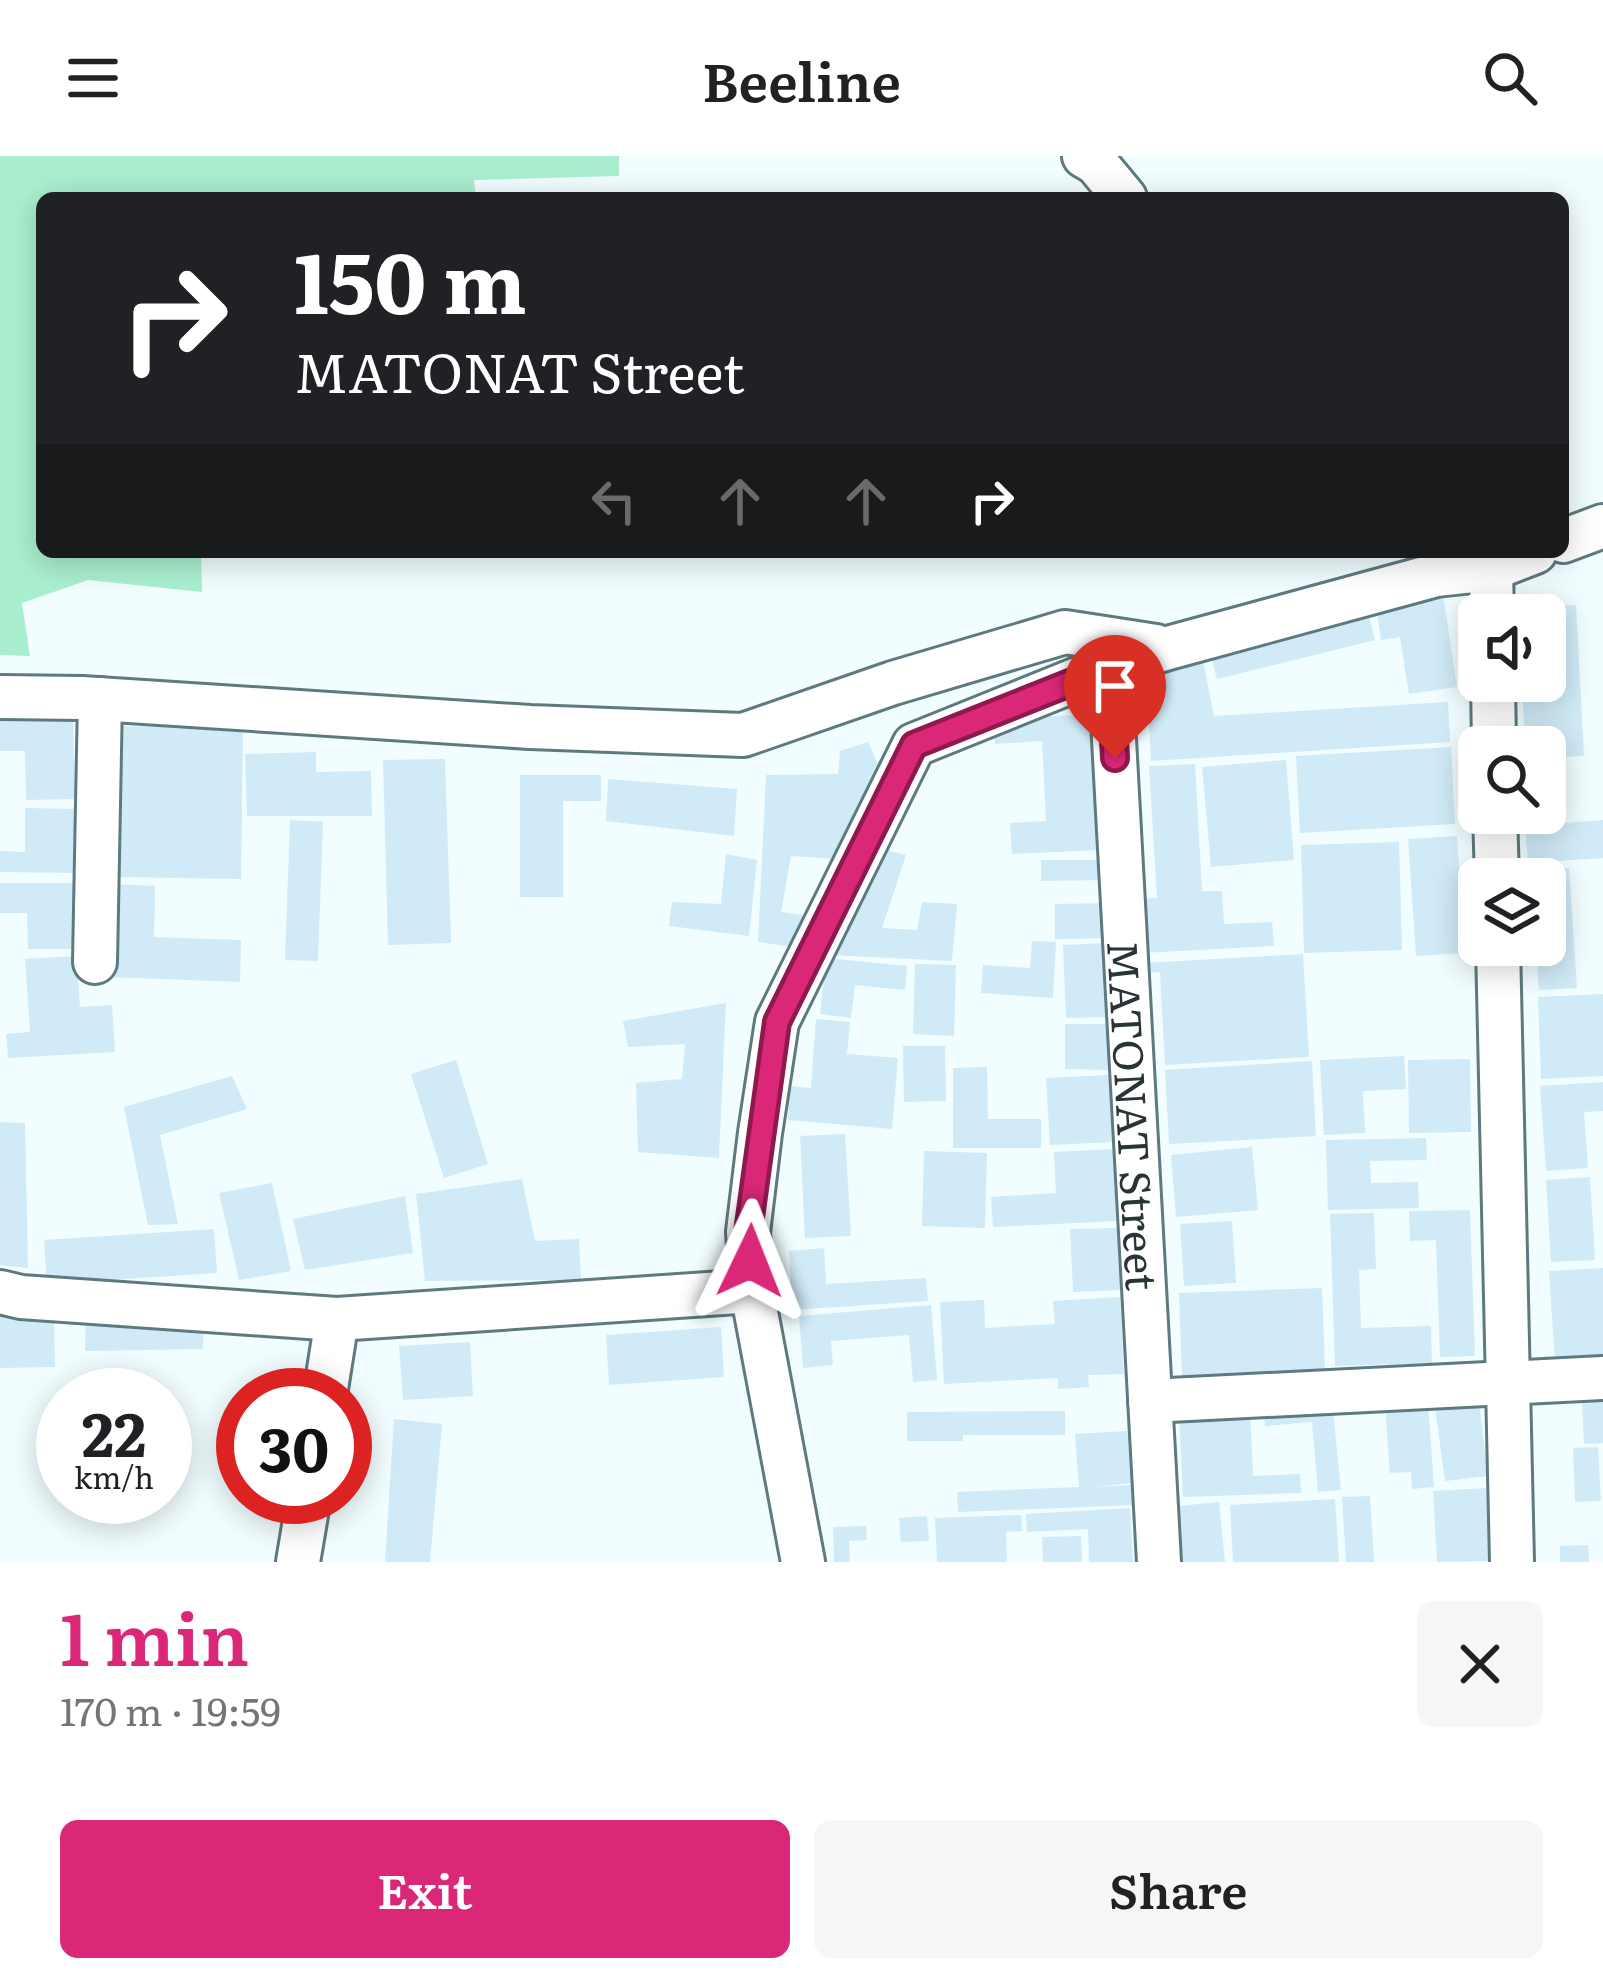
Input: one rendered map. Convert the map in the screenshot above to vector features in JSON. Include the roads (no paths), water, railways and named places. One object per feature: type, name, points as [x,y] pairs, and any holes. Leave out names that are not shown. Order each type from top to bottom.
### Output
[{"type":"street","points":[[1084,156],[1120,192]]},
{"type":"street","points":[[1569,539],[1603,526]]},
{"type":"street","points":[[803,1562],[752,1291],[748,1232],[777,1022],[914,745],[1110,667],[1426,563],[1491,568],[1518,558]]},
{"type":"street","points":[[1491,568],[1492,594]]},
{"type":"street","points":[[0,697],[743,735],[893,683],[1065,632],[1168,648]]},
{"type":"street","name":"MATONAT Street","points":[[1110,667],[1159,1562]]},
{"type":"street","points":[[95,962],[100,699]]},
{"type":"street","points":[[1498,966],[1512,1562]]},
{"type":"street","points":[[0,1292],[338,1319],[752,1291]]},
{"type":"street","points":[[330,1368],[338,1319]]},
{"type":"street","points":[[1150,1401],[1603,1378]]},
{"type":"street","points":[[298,1562],[304,1524]]}]
